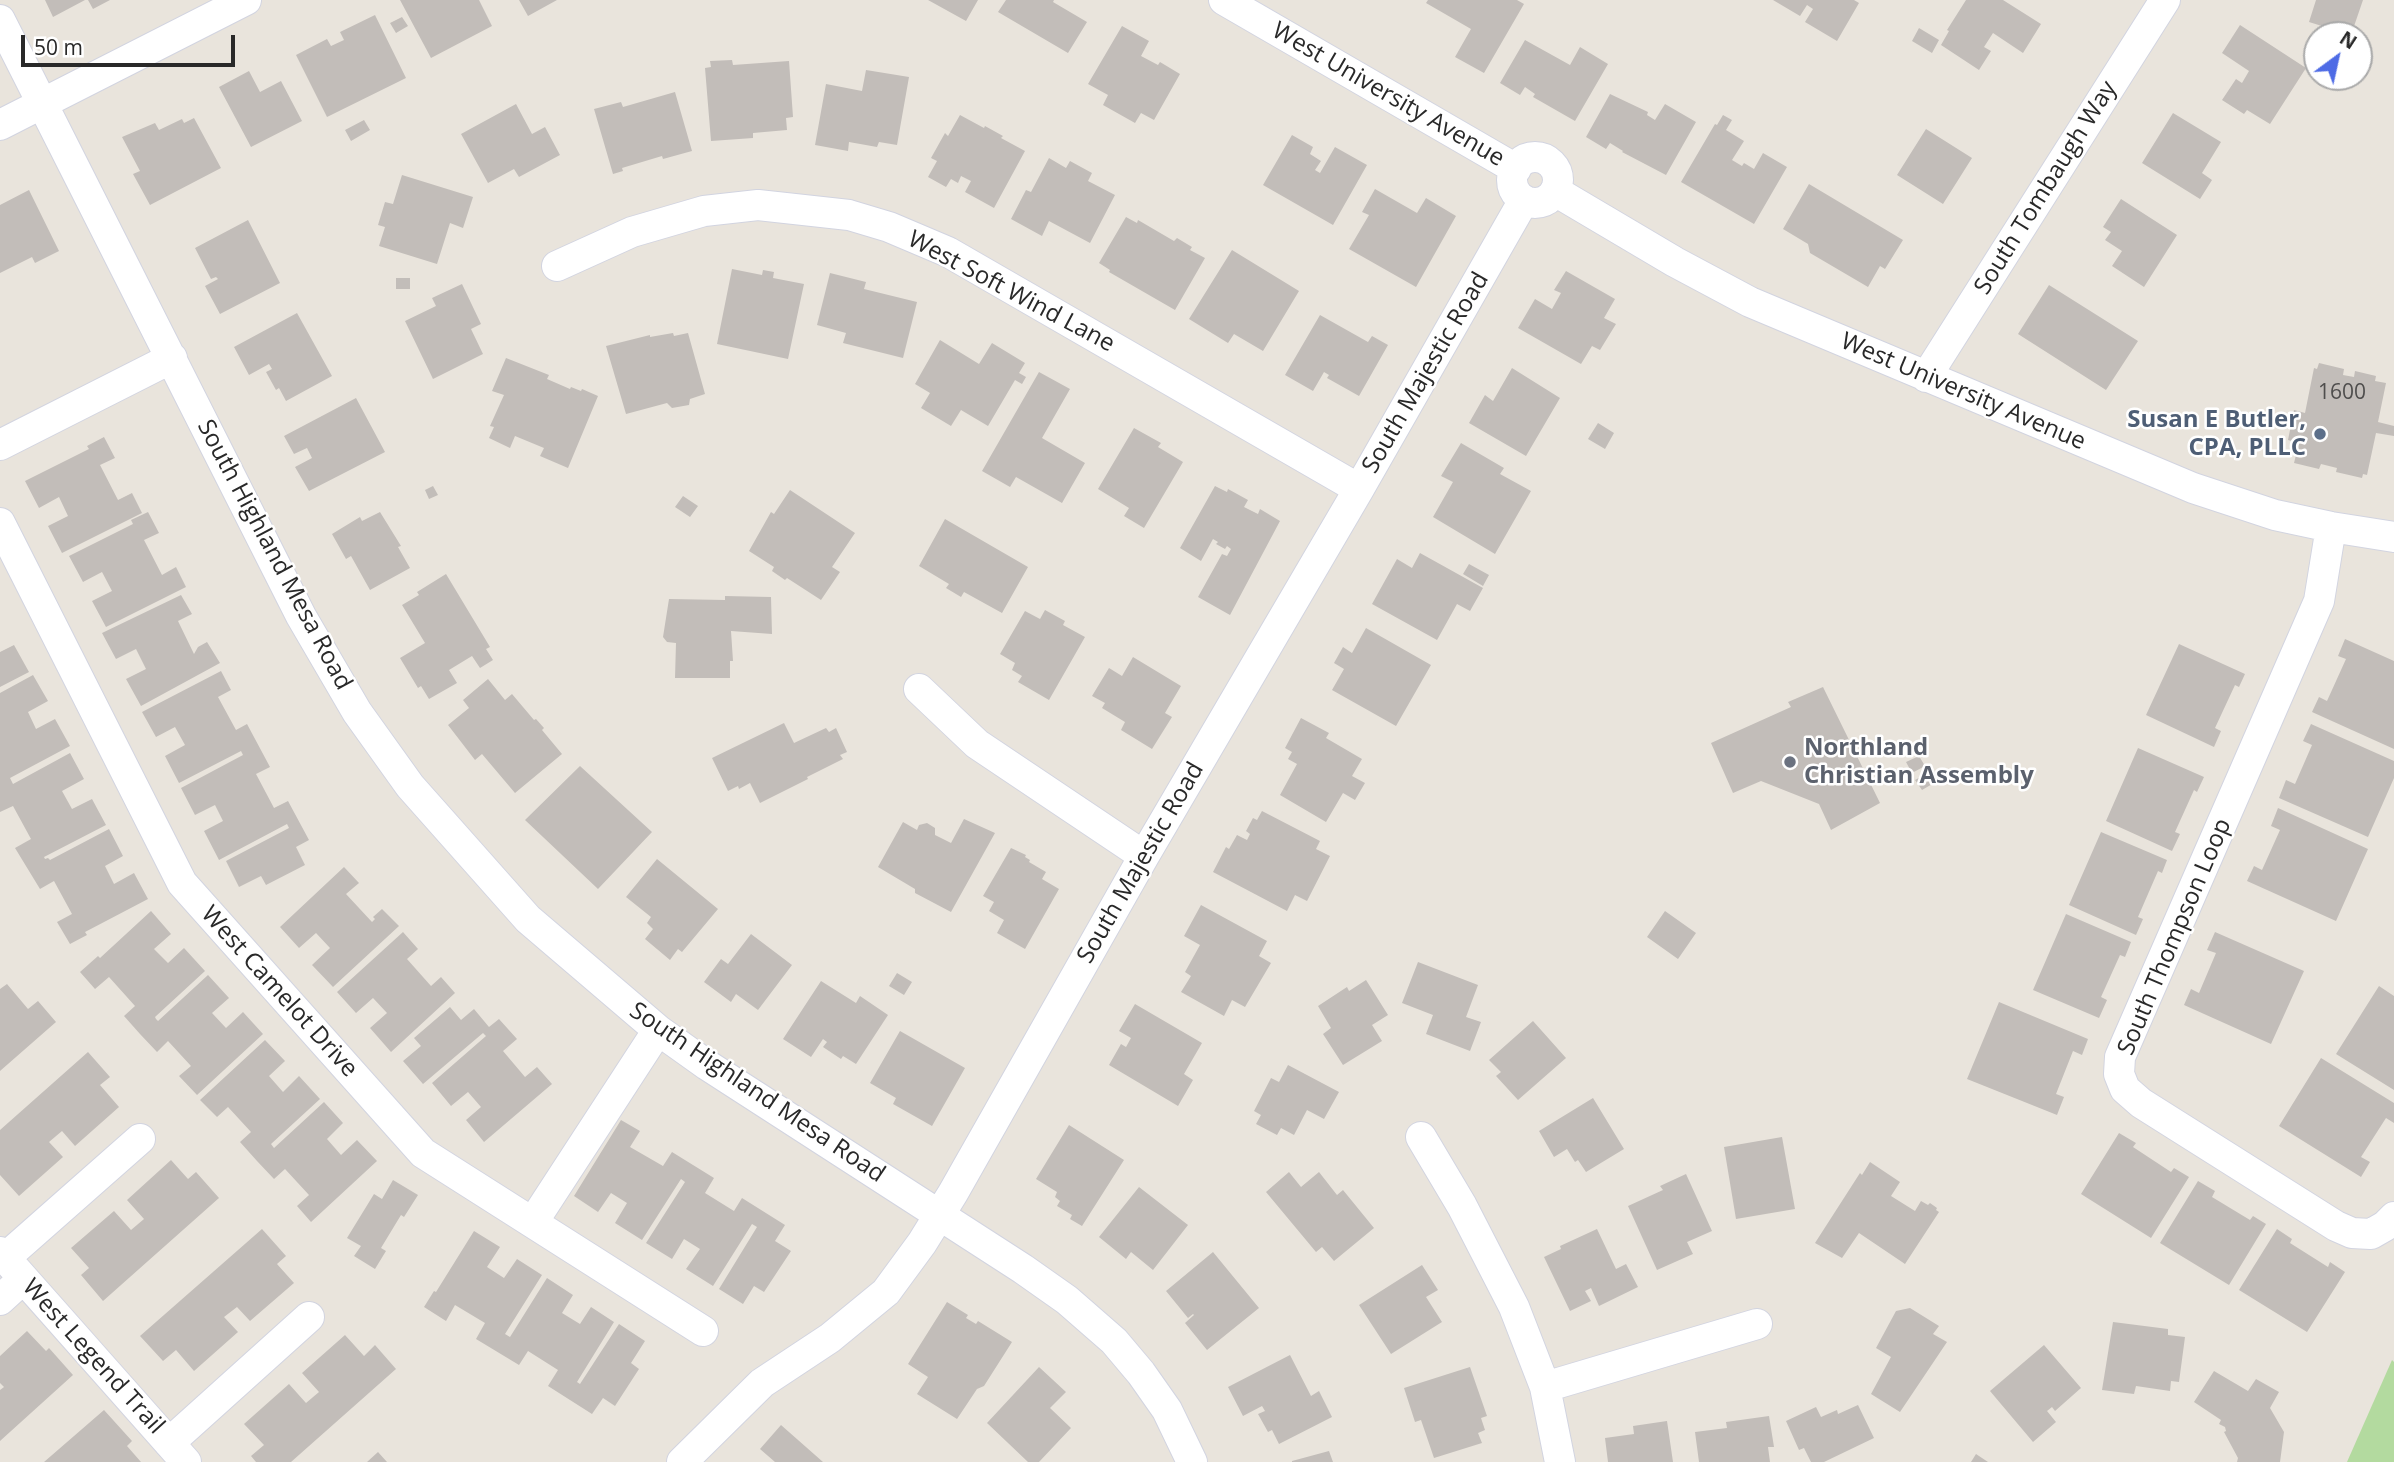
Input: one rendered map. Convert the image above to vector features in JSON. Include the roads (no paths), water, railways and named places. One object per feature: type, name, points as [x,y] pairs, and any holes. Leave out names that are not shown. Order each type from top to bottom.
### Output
[{"type":"street","points":[[0,125],[246,0]]},
{"type":"street","name":"West University Avenue","points":[[1224,0],[1516,169]]},
{"type":"street","name":"South Tombaugh Way","points":[[1926,377],[2165,0]]},
{"type":"street","name":"South Highland Mesa Road","points":[[0,20],[301,616],[357,712],[410,786],[528,919],[658,1030],[707,1065],[1067,1300],[1114,1341],[1141,1373],[1167,1410],[1192,1462]]},
{"type":"street","points":[[1535,157],[1547,160],[1557,174],[1555,191],[1542,202],[1524,200],[1514,187],[1513,181],[1519,164],[1535,157]]},
{"type":"street","name":"West University Avenue","points":[[1555,191],[1675,262],[1750,302],[2207,493],[2275,515],[2394,537]]},
{"type":"street","name":"South Majestic Road","points":[[682,1462],[762,1383],[830,1338],[886,1292],[939,1216],[1524,200]]},
{"type":"street","name":"West Soft Wind Lane","points":[[557,266],[632,232],[704,211],[758,205],[849,215],[890,227],[948,252],[1359,489]]},
{"type":"street","points":[[0,444],[172,358]]},
{"type":"street","name":"West Camelot Drive","points":[[0,523],[182,883],[424,1153],[703,1331]]},
{"type":"street","name":"South Thompson Loop","points":[[2331,527],[2319,601],[2120,1057],[2119,1074],[2125,1090],[2141,1103],[2336,1226],[2352,1233],[2371,1234],[2394,1217]]},
{"type":"street","points":[[919,689],[977,744],[1144,856]]},
{"type":"street","points":[[533,1222],[658,1030]]},
{"type":"street","points":[[1421,1137],[1462,1206],[1514,1307],[1545,1387],[1560,1462]]},
{"type":"street","points":[[0,1300],[10,1263],[140,1139]]},
{"type":"street","name":"West Legend Trail","points":[[10,1263],[177,1453]]},
{"type":"street","points":[[177,1453],[309,1317]]},
{"type":"street","points":[[1545,1387],[1757,1324]]},
{"type":"place","name":"Susan E Butler, CPA, PLLC","points":[[2320,434]]},
{"type":"place","name":"Northland Christian Assembly","points":[[1790,762]]}]
